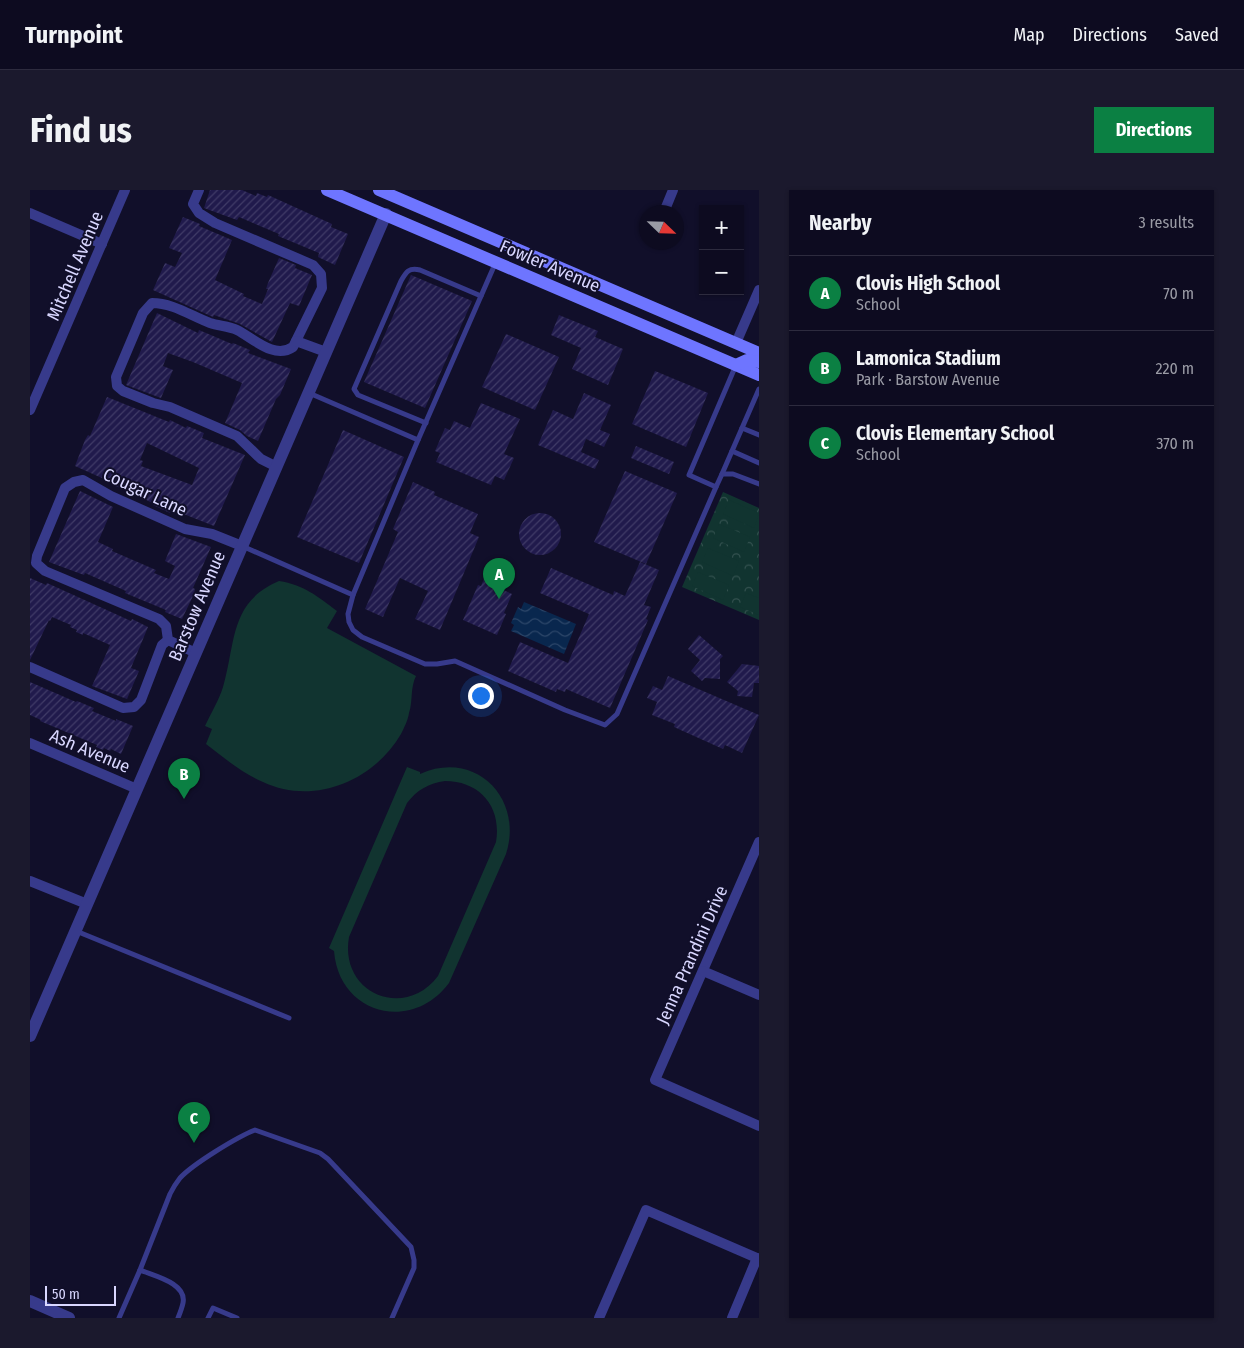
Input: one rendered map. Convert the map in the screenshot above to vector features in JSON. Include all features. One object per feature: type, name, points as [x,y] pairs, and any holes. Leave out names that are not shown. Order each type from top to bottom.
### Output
[{"type":"main road","name":"Fowler Avenue","points":[[327,190],[759,375]]},
{"type":"main road","name":"Fowler Avenue","points":[[379,190],[395,193],[759,353]]},
{"type":"main road","name":"Barstow Avenue","points":[[386,214],[395,193]]},
{"type":"main road","points":[[602,307],[657,322],[722,349],[732,348],[736,343]]},
{"type":"main road","points":[[736,364],[747,360],[759,362]]},
{"type":"street","name":"Mitchell Avenue","points":[[30,410],[125,190]]},
{"type":"street","points":[[199,190],[193,204],[198,213],[215,223],[314,264],[321,274],[322,288],[293,346],[286,351],[279,352],[257,343],[236,329],[211,324],[163,303],[152,303],[144,313],[116,377],[117,386],[123,391],[153,403],[170,407],[237,436],[261,459],[277,467]]},
{"type":"street","points":[[667,205],[673,190]]},
{"type":"street","points":[[30,213],[102,244]]},
{"type":"street","name":"Barstow Avenue","points":[[32,1028],[386,214]]},
{"type":"street","points":[[736,343],[759,290]]},
{"type":"street","points":[[296,341],[326,352]]},
{"type":"street","name":"Cougar Lane","points":[[168,640],[166,626],[159,619],[45,571],[36,563],[37,556],[65,488],[74,482],[83,480],[111,496],[184,530],[212,534],[242,546]]},
{"type":"street","points":[[30,667],[123,708],[134,708],[141,700],[162,645],[168,640],[196,654]]},
{"type":"street","name":"Ash Avenue","points":[[30,743],[137,789]]},
{"type":"street","name":"Jenna Prandini Drive","points":[[759,842],[755,861],[703,971],[655,1080],[759,1126]]},
{"type":"street","points":[[30,881],[87,904]]},
{"type":"street","points":[[703,971],[759,995]]},
{"type":"street","points":[[599,1318],[646,1210],[758,1259],[732,1318]]},
{"type":"street","points":[[30,1301],[69,1318]]},
{"type":"lane","points":[[496,262],[353,595],[348,614],[349,622],[353,630],[362,637],[425,664],[455,661],[598,723],[605,724],[611,721],[617,714],[759,389]]},
{"type":"lane","points":[[426,422],[358,395],[354,389],[401,281],[409,270],[420,270],[481,296]]},
{"type":"lane","points":[[716,487],[689,475],[736,364]]},
{"type":"lane","points":[[308,393],[418,440]]},
{"type":"lane","points":[[752,405],[759,408]]},
{"type":"lane","points":[[742,428],[759,435]]},
{"type":"lane","points":[[732,452],[759,463]]},
{"type":"lane","points":[[722,474],[733,474],[759,484]]},
{"type":"lane","points":[[242,546],[353,595]]},
{"type":"lane","points":[[75,931],[289,1018]]},
{"type":"lane","points":[[119,1318],[176,1183],[196,1166],[245,1134],[255,1130],[320,1153],[328,1159],[411,1247],[414,1268],[392,1318]]},
{"type":"lane","points":[[140,1270],[173,1284],[181,1290],[184,1302],[178,1318]]},
{"type":"lane","points":[[208,1318],[213,1308],[237,1318]]},
{"type":"green space","points":[[723,492],[759,508],[759,620],[682,587]]},
{"type":"green space","points":[[729,500],[759,513],[754,528],[723,514]]},
{"type":"green space","points":[[719,524],[750,537],[744,552],[713,538]]},
{"type":"green space","points":[[708,548],[739,561],[733,576],[702,562]]},
{"type":"green space","points":[[698,572],[729,585],[723,600],[692,586]]},
{"type":"green space","points":[[279,581],[303,588],[337,611],[327,628],[416,676],[407,721],[401,734],[389,751],[375,765],[359,776],[341,785],[322,790],[282,789],[263,782],[240,770],[206,744],[212,729],[205,726],[223,687],[237,625],[251,600],[263,590]]},
{"type":"green space","points":[[746,593],[759,598],[759,615],[740,607]]},
{"type":"green space","points":[[407,767],[420,772],[420,774],[440,768],[459,768],[476,774],[490,784],[501,797],[508,814],[510,833],[506,854],[449,983],[434,999],[416,1008],[398,1012],[379,1010],[363,1002],[349,990],[339,973],[334,951],[329,948]],"holes":[[[445,781],[457,782],[478,791],[492,807],[497,829],[496,842],[438,976],[424,990],[408,997],[392,998],[377,994],[364,986],[354,973],[349,957],[349,937],[407,803],[415,794],[429,785]]]},
{"type":"water","points":[[524,602],[576,624],[564,654],[511,631],[514,625],[511,623],[518,607],[521,609]]},
{"type":"building","points":[[210,190],[242,190],[256,196],[257,193],[267,197],[268,195],[332,224],[331,227],[348,234],[335,265],[318,257],[319,253],[278,236],[279,234],[239,217],[237,220],[204,208]]},
{"type":"building","points":[[183,217],[232,240],[215,280],[244,294],[243,296],[262,304],[268,289],[266,289],[268,283],[279,258],[296,265],[295,268],[312,275],[299,306],[290,303],[272,342],[240,324],[214,315],[213,317],[153,290],[165,263],[175,267],[182,253],[169,248]]},
{"type":"building","points":[[411,275],[472,301],[425,408],[364,382]]},
{"type":"building","points":[[157,313],[198,333],[199,330],[233,343],[250,350],[248,353],[291,369],[258,441],[225,423],[242,383],[193,362],[168,353],[163,366],[173,370],[161,398],[126,385]]},
{"type":"building","points":[[559,315],[598,331],[595,337],[623,349],[608,385],[572,369],[581,348],[551,335]]},
{"type":"building","points":[[506,334],[559,357],[535,410],[482,387]]},
{"type":"building","points":[[655,371],[708,393],[686,447],[632,424]]},
{"type":"building","points":[[584,393],[611,405],[600,430],[610,434],[604,447],[586,439],[581,452],[599,460],[595,469],[538,445],[553,410],[573,419]]},
{"type":"building","points":[[107,397],[169,422],[170,420],[186,428],[187,426],[204,433],[202,438],[245,455],[214,526],[171,509],[170,513],[137,495],[113,485],[113,483],[75,466],[85,440],[88,435],[90,436]],"holes":[[[147,443],[199,468],[192,485],[141,466],[143,461],[140,460]]]},
{"type":"building","points":[[481,403],[520,419],[504,454],[514,458],[504,480],[495,476],[491,485],[436,462],[440,453],[435,451],[445,428],[450,430],[454,421],[470,428]]},
{"type":"building","points":[[343,430],[404,457],[359,563],[297,537]]},
{"type":"building","points":[[636,446],[674,462],[669,474],[631,458]]},
{"type":"building","points":[[625,471],[677,493],[646,564],[594,542]]},
{"type":"building","points":[[413,482],[435,492],[434,495],[478,514],[470,533],[479,537],[440,630],[415,619],[428,591],[400,578],[383,617],[365,609],[398,532],[393,529]]},
{"type":"building","points":[[80,491],[113,507],[98,542],[113,549],[112,551],[156,570],[154,573],[169,579],[175,566],[165,561],[176,534],[211,547],[193,588],[195,589],[194,594],[182,619],[85,573],[84,575],[49,562]]},
{"type":"building","points":[[544,513],[552,516],[558,522],[561,534],[558,546],[552,552],[536,555],[528,552],[522,546],[519,530],[522,522],[528,516]]},
{"type":"building","points":[[491,561],[508,568],[499,588],[512,594],[497,635],[463,620],[478,585],[481,586]]},
{"type":"building","points":[[640,562],[659,570],[644,605],[651,607],[646,619],[648,620],[610,708],[566,689],[565,692],[557,689],[556,692],[508,671],[520,642],[568,663],[589,614],[540,593],[551,568],[613,595],[614,591],[625,596]]},
{"type":"building","points":[[30,578],[46,585],[47,583],[148,627],[131,668],[139,671],[127,699],[92,686],[110,645],[83,633],[83,635],[76,632],[77,630],[70,627],[71,625],[52,617],[30,660]]},
{"type":"building","points":[[699,635],[723,656],[720,659],[720,679],[705,678],[702,681],[691,671],[700,660],[688,649]]},
{"type":"building","points":[[742,664],[759,666],[759,683],[754,683],[752,697],[737,696],[738,691],[727,682]]},
{"type":"building","points":[[668,676],[759,715],[742,753],[725,745],[723,749],[674,727],[675,724],[652,715],[657,702],[647,698],[653,686],[662,690]]},
{"type":"building","points":[[30,682],[94,708],[92,711],[133,726],[121,754],[111,749],[110,751],[96,747],[97,745],[30,715]]},
{"type":"place","name":"Clovis High School","points":[[499,599]]},
{"type":"place","name":"Lamonica Stadium","points":[[184,799]]},
{"type":"place","name":"Clovis Elementary School","points":[[194,1143]]}]
